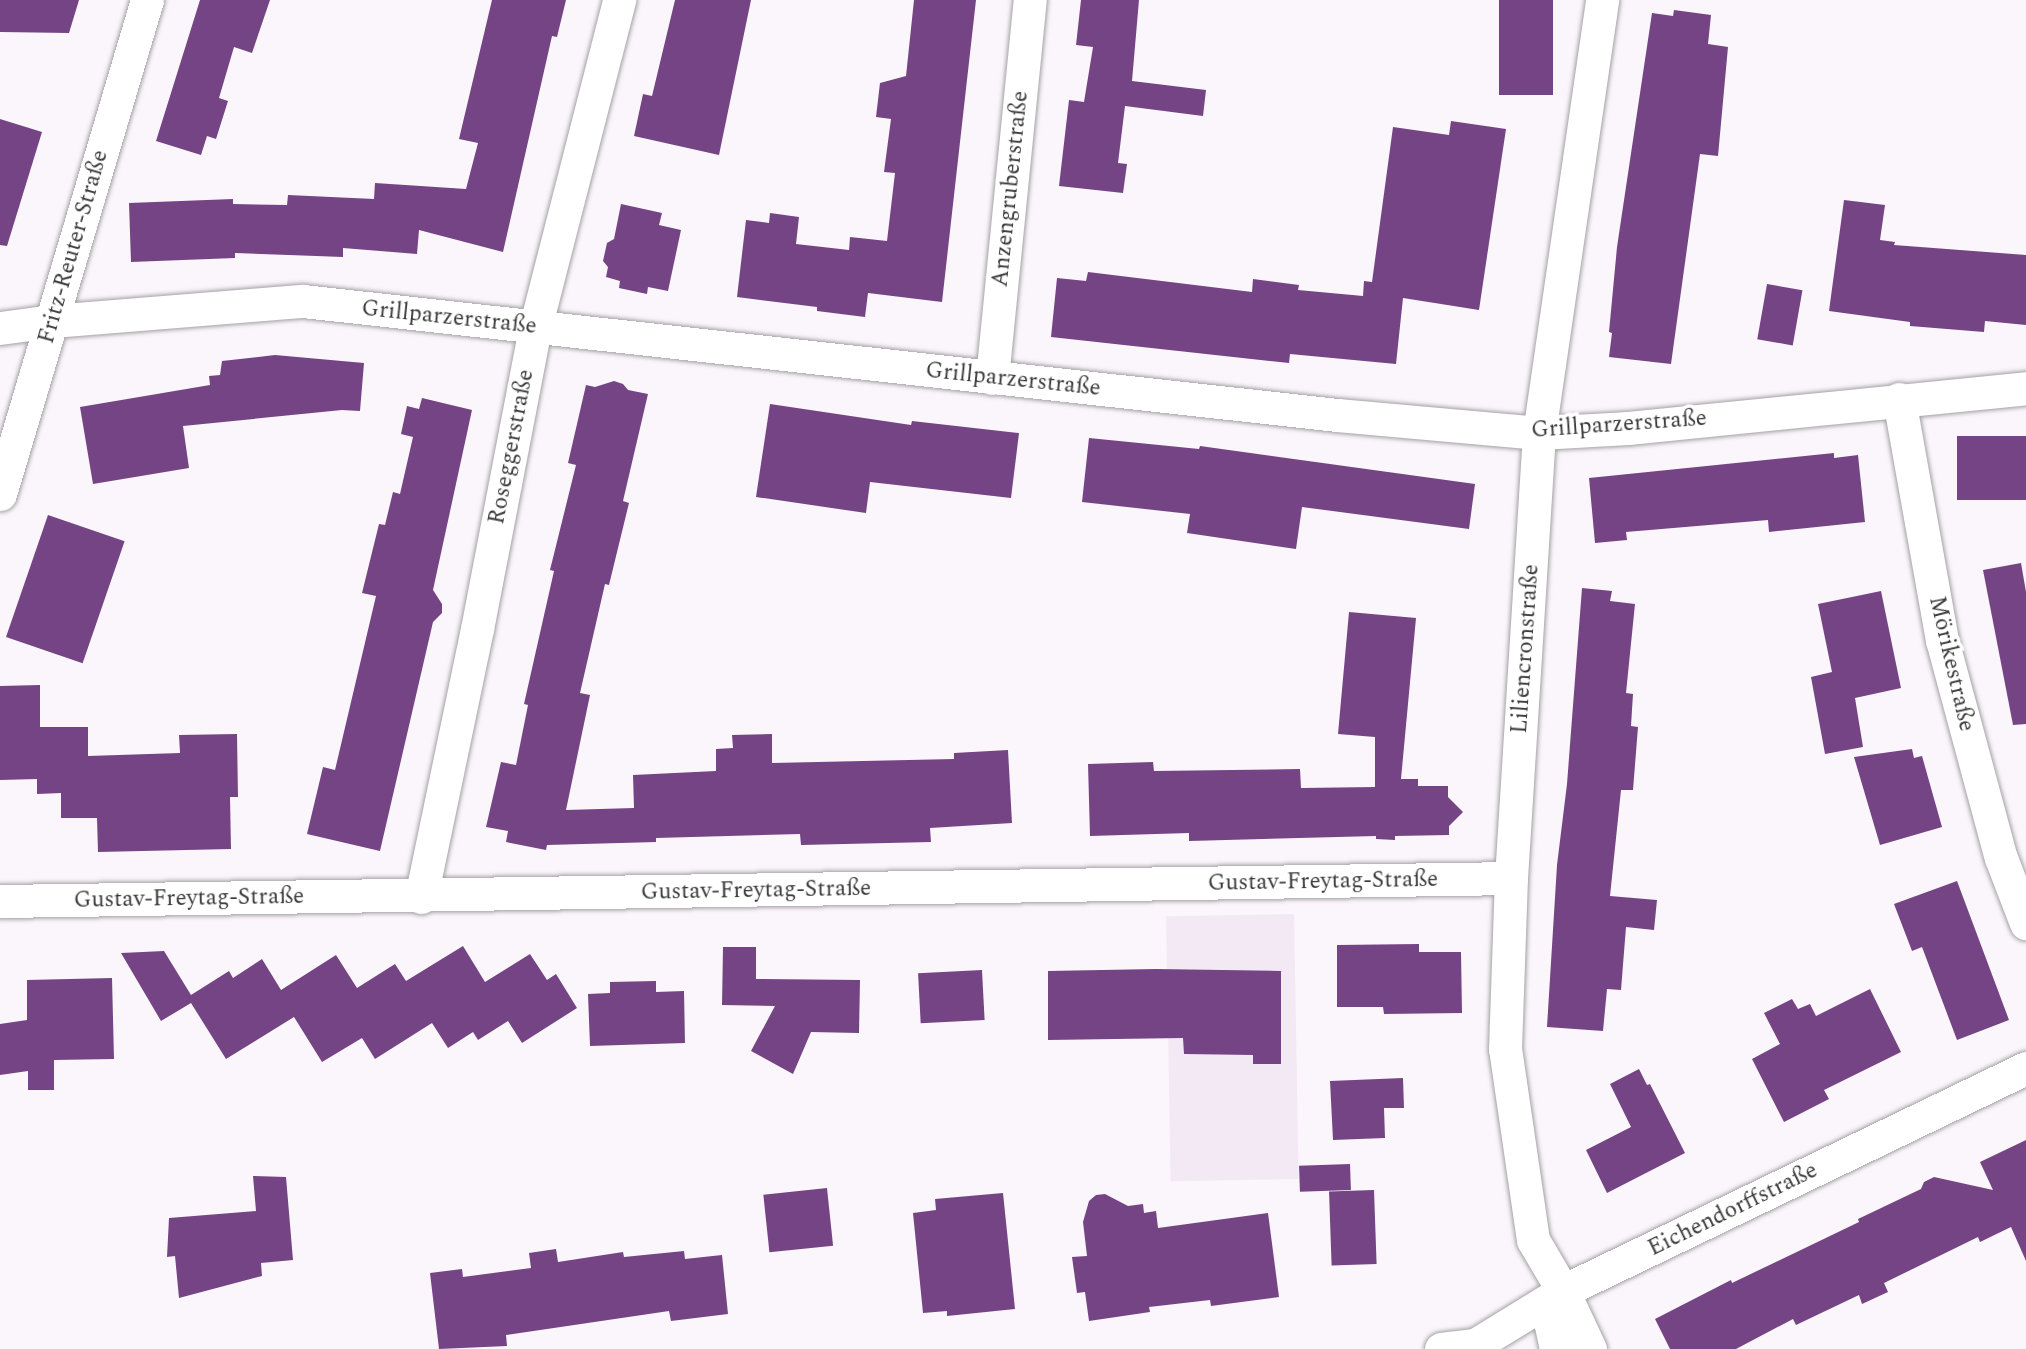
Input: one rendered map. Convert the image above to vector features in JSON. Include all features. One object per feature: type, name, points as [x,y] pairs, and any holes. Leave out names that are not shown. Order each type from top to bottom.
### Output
[{"type":"street","name":"Fritz-Reuter-Straße","points":[[0,494],[147,0]]},
{"type":"street","name":"Roseggerstraße","points":[[421,897],[477,629],[535,328],[619,0]]},
{"type":"street","name":"Anzengruberstraße","points":[[992,378],[1030,0]]},
{"type":"street","name":"Liliencronstraße","points":[[1590,1349],[1563,1292],[1533,1240],[1505,1049],[1511,878],[1539,433],[1602,0]]},
{"type":"street","name":"Grillparzerstraße","points":[[0,328],[52,321],[303,302],[992,378],[1539,433],[1628,428],[2026,388]]},
{"type":"street","name":"Mörikestraße","points":[[1899,399],[1942,640],[2001,858],[2026,923]]},
{"type":"street","name":"Gustav-Freytag-Straße","points":[[0,901],[421,897],[1511,878]]},
{"type":"street","name":"Eichendorffstraße","points":[[1441,1349],[1482,1347],[1563,1292],[2026,1068]]},
{"type":"street","points":[[1556,1349],[1551,1325],[1563,1292]]},
{"type":"shaded area","points":[[1294,914],[1299,1179],[1171,1181],[1166,916]]},
{"type":"building","points":[[0,0],[79,0],[69,33],[0,32]]},
{"type":"building","points":[[200,0],[270,0],[252,53],[234,47],[219,98],[228,101],[216,139],[207,136],[201,155],[156,141]]},
{"type":"building","points":[[492,0],[566,0],[557,37],[552,36],[503,252],[419,230],[417,254],[343,248],[343,257],[235,253],[235,258],[131,262],[129,203],[233,199],[233,204],[287,205],[288,195],[374,199],[375,183],[466,189],[478,143],[459,139]]},
{"type":"building","points":[[675,0],[751,0],[719,155],[634,136],[643,94],[652,96]]},
{"type":"building","points":[[914,0],[976,0],[942,302],[868,293],[865,317],[817,311],[817,307],[737,297],[746,220],[769,223],[770,213],[799,217],[796,244],[849,250],[850,237],[887,241],[895,173],[884,172],[891,119],[876,117],[880,83],[906,76]]},
{"type":"building","points":[[1081,0],[1139,0],[1132,81],[1206,90],[1203,116],[1125,106],[1118,163],[1127,164],[1123,193],[1059,186],[1069,100],[1084,102],[1093,47],[1076,45]]},
{"type":"building","points":[[1499,0],[1553,0],[1553,95],[1499,95]]},
{"type":"building","points":[[1674,10],[1711,15],[1708,44],[1728,47],[1718,156],[1700,154],[1671,364],[1609,357],[1612,333],[1609,332],[1617,247],[1652,13],[1673,16]]},
{"type":"building","points":[[0,119],[42,132],[7,246],[0,245]]},
{"type":"building","points":[[1451,121],[1506,129],[1479,310],[1403,298],[1396,364],[1290,354],[1289,363],[1051,337],[1057,278],[1086,281],[1088,272],[1252,292],[1253,279],[1299,285],[1298,290],[1363,296],[1364,281],[1372,282],[1393,127],[1449,135]]},
{"type":"building","points":[[1844,200],[1885,205],[1880,240],[1895,242],[1894,245],[2026,255],[2026,325],[1985,321],[1984,332],[1910,326],[1910,322],[1829,311]]},
{"type":"building","points":[[621,204],[662,213],[659,225],[681,230],[668,291],[648,287],[647,294],[619,288],[620,281],[606,277],[608,267],[603,261],[607,243],[614,239]]},
{"type":"building","points":[[1767,284],[1802,290],[1793,345],[1757,339]]},
{"type":"building","points":[[275,355],[364,363],[360,411],[342,410],[183,426],[189,468],[93,484],[80,407],[210,385],[209,376],[220,375],[222,361]]},
{"type":"building","points":[[614,381],[623,384],[628,390],[648,394],[623,501],[629,503],[609,585],[605,584],[580,693],[590,695],[566,810],[634,808],[633,775],[716,771],[716,749],[733,748],[732,735],[772,734],[772,763],[954,759],[954,753],[1008,750],[1012,823],[930,828],[931,842],[801,845],[800,834],[656,838],[656,842],[547,845],[546,850],[506,842],[508,831],[486,827],[501,762],[516,765],[528,705],[524,704],[554,571],[550,570],[576,465],[568,463],[586,385],[595,387]]},
{"type":"building","points":[[422,398],[472,410],[433,590],[442,604],[442,613],[433,622],[380,851],[307,834],[323,767],[335,770],[376,596],[362,593],[379,524],[385,525],[393,492],[400,494],[413,437],[401,434],[407,406],[419,409]]},
{"type":"building","points":[[770,404],[911,425],[912,421],[1019,433],[1011,498],[870,482],[866,513],[756,497]]},
{"type":"building","points":[[1957,436],[2026,436],[2026,500],[1957,500]]},
{"type":"building","points":[[1089,438],[1199,449],[1200,446],[1475,484],[1469,529],[1302,507],[1296,549],[1187,533],[1190,514],[1082,502]]},
{"type":"building","points":[[1834,453],[1834,458],[1858,455],[1865,522],[1769,532],[1768,520],[1626,532],[1627,540],[1595,543],[1589,478]]},
{"type":"building","points":[[48,515],[125,541],[83,663],[6,637]]},
{"type":"building","points":[[2021,563],[2026,592],[2026,724],[2013,725],[1983,570]]},
{"type":"building","points":[[1582,588],[1612,591],[1610,601],[1635,604],[1626,693],[1633,694],[1631,726],[1638,727],[1633,790],[1621,790],[1610,896],[1657,900],[1654,930],[1626,927],[1621,990],[1607,989],[1603,1031],[1547,1027],[1557,865],[1567,784]]},
{"type":"building","points":[[1881,591],[1901,688],[1855,698],[1863,747],[1825,754],[1811,677],[1832,672],[1818,604]]},
{"type":"building","points":[[1349,612],[1416,618],[1401,779],[1418,779],[1418,786],[1448,786],[1448,797],[1463,812],[1449,826],[1449,835],[1395,836],[1395,840],[1376,839],[1376,836],[1189,841],[1189,833],[1090,836],[1088,764],[1153,762],[1154,771],[1300,769],[1301,788],[1375,787],[1375,737],[1338,734]]},
{"type":"building","points":[[40,685],[40,727],[88,727],[88,756],[180,753],[179,735],[237,734],[238,797],[230,797],[231,849],[98,852],[97,818],[61,818],[61,793],[37,794],[37,779],[0,780],[0,686]]},
{"type":"building","points":[[1912,749],[1914,758],[1922,756],[1942,827],[1880,845],[1854,757]]},
{"type":"building","points":[[1957,881],[2009,1020],[1957,1040],[1922,947],[1912,951],[1894,904]]},
{"type":"building","points":[[1419,944],[1419,952],[1461,952],[1462,1013],[1384,1014],[1383,1007],[1337,1007],[1337,945]]},
{"type":"building","points":[[463,946],[485,982],[530,954],[547,980],[556,974],[577,1008],[522,1043],[508,1021],[478,1040],[473,1032],[448,1048],[432,1023],[375,1059],[362,1038],[322,1062],[294,1017],[226,1059],[191,1003],[161,1021],[121,953],[164,951],[191,995],[229,971],[233,978],[262,959],[281,990],[336,955],[357,988],[395,964],[406,981]]},
{"type":"building","points":[[723,947],[756,947],[756,979],[860,980],[859,1033],[811,1032],[793,1074],[751,1051],[775,1006],[722,1005]]},
{"type":"building","points":[[982,970],[985,1020],[921,1023],[918,973]]},
{"type":"building","points":[[1048,971],[1281,971],[1281,1064],[1253,1064],[1253,1055],[1184,1054],[1183,1038],[1048,1040]]},
{"type":"building","points":[[112,978],[114,1059],[54,1060],[54,1090],[28,1090],[28,1071],[0,1075],[0,1024],[27,1020],[27,980]]},
{"type":"building","points":[[656,981],[656,992],[684,991],[685,1043],[590,1046],[588,994],[610,993],[610,982]]},
{"type":"building","points":[[1870,989],[1901,1052],[1824,1090],[1829,1099],[1784,1122],[1752,1059],[1780,1044],[1764,1013],[1792,999],[1798,1009],[1810,1004],[1816,1016]]},
{"type":"building","points":[[1639,1069],[1647,1085],[1650,1084],[1685,1153],[1607,1193],[1586,1150],[1631,1127],[1610,1084]]},
{"type":"building","points":[[1403,1078],[1404,1108],[1384,1108],[1385,1138],[1333,1140],[1330,1081]]},
{"type":"building","points":[[2026,1140],[2026,1261],[2011,1227],[1980,1242],[1978,1237],[1884,1283],[1888,1292],[1862,1304],[1859,1295],[1796,1325],[1793,1319],[1736,1349],[1670,1349],[1655,1319],[1731,1280],[1732,1283],[1859,1222],[1858,1219],[1921,1189],[1924,1182],[1934,1177],[1993,1190],[1980,1162]]},
{"type":"building","points":[[1350,1164],[1351,1190],[1300,1192],[1299,1166]]},
{"type":"building","points":[[253,1176],[286,1177],[293,1260],[261,1263],[262,1276],[179,1298],[175,1256],[167,1257],[169,1218],[256,1211]]},
{"type":"building","points":[[827,1188],[833,1246],[769,1252],[763,1195]]},
{"type":"building","points":[[1374,1190],[1377,1264],[1332,1266],[1329,1192]]},
{"type":"building","points":[[1003,1193],[1015,1309],[947,1316],[947,1311],[923,1313],[913,1213],[936,1210],[935,1199]]},
{"type":"building","points":[[1105,1194],[1128,1206],[1143,1204],[1144,1213],[1156,1211],[1158,1228],[1268,1213],[1279,1297],[1211,1306],[1210,1300],[1149,1307],[1150,1312],[1089,1321],[1085,1292],[1077,1293],[1072,1257],[1087,1256],[1083,1222],[1089,1201],[1096,1195]]},
{"type":"building","points":[[556,1249],[558,1262],[623,1252],[624,1257],[684,1251],[685,1259],[722,1255],[728,1314],[671,1321],[669,1311],[506,1335],[507,1346],[439,1349],[430,1273],[462,1269],[463,1277],[531,1268],[529,1253]]}]
